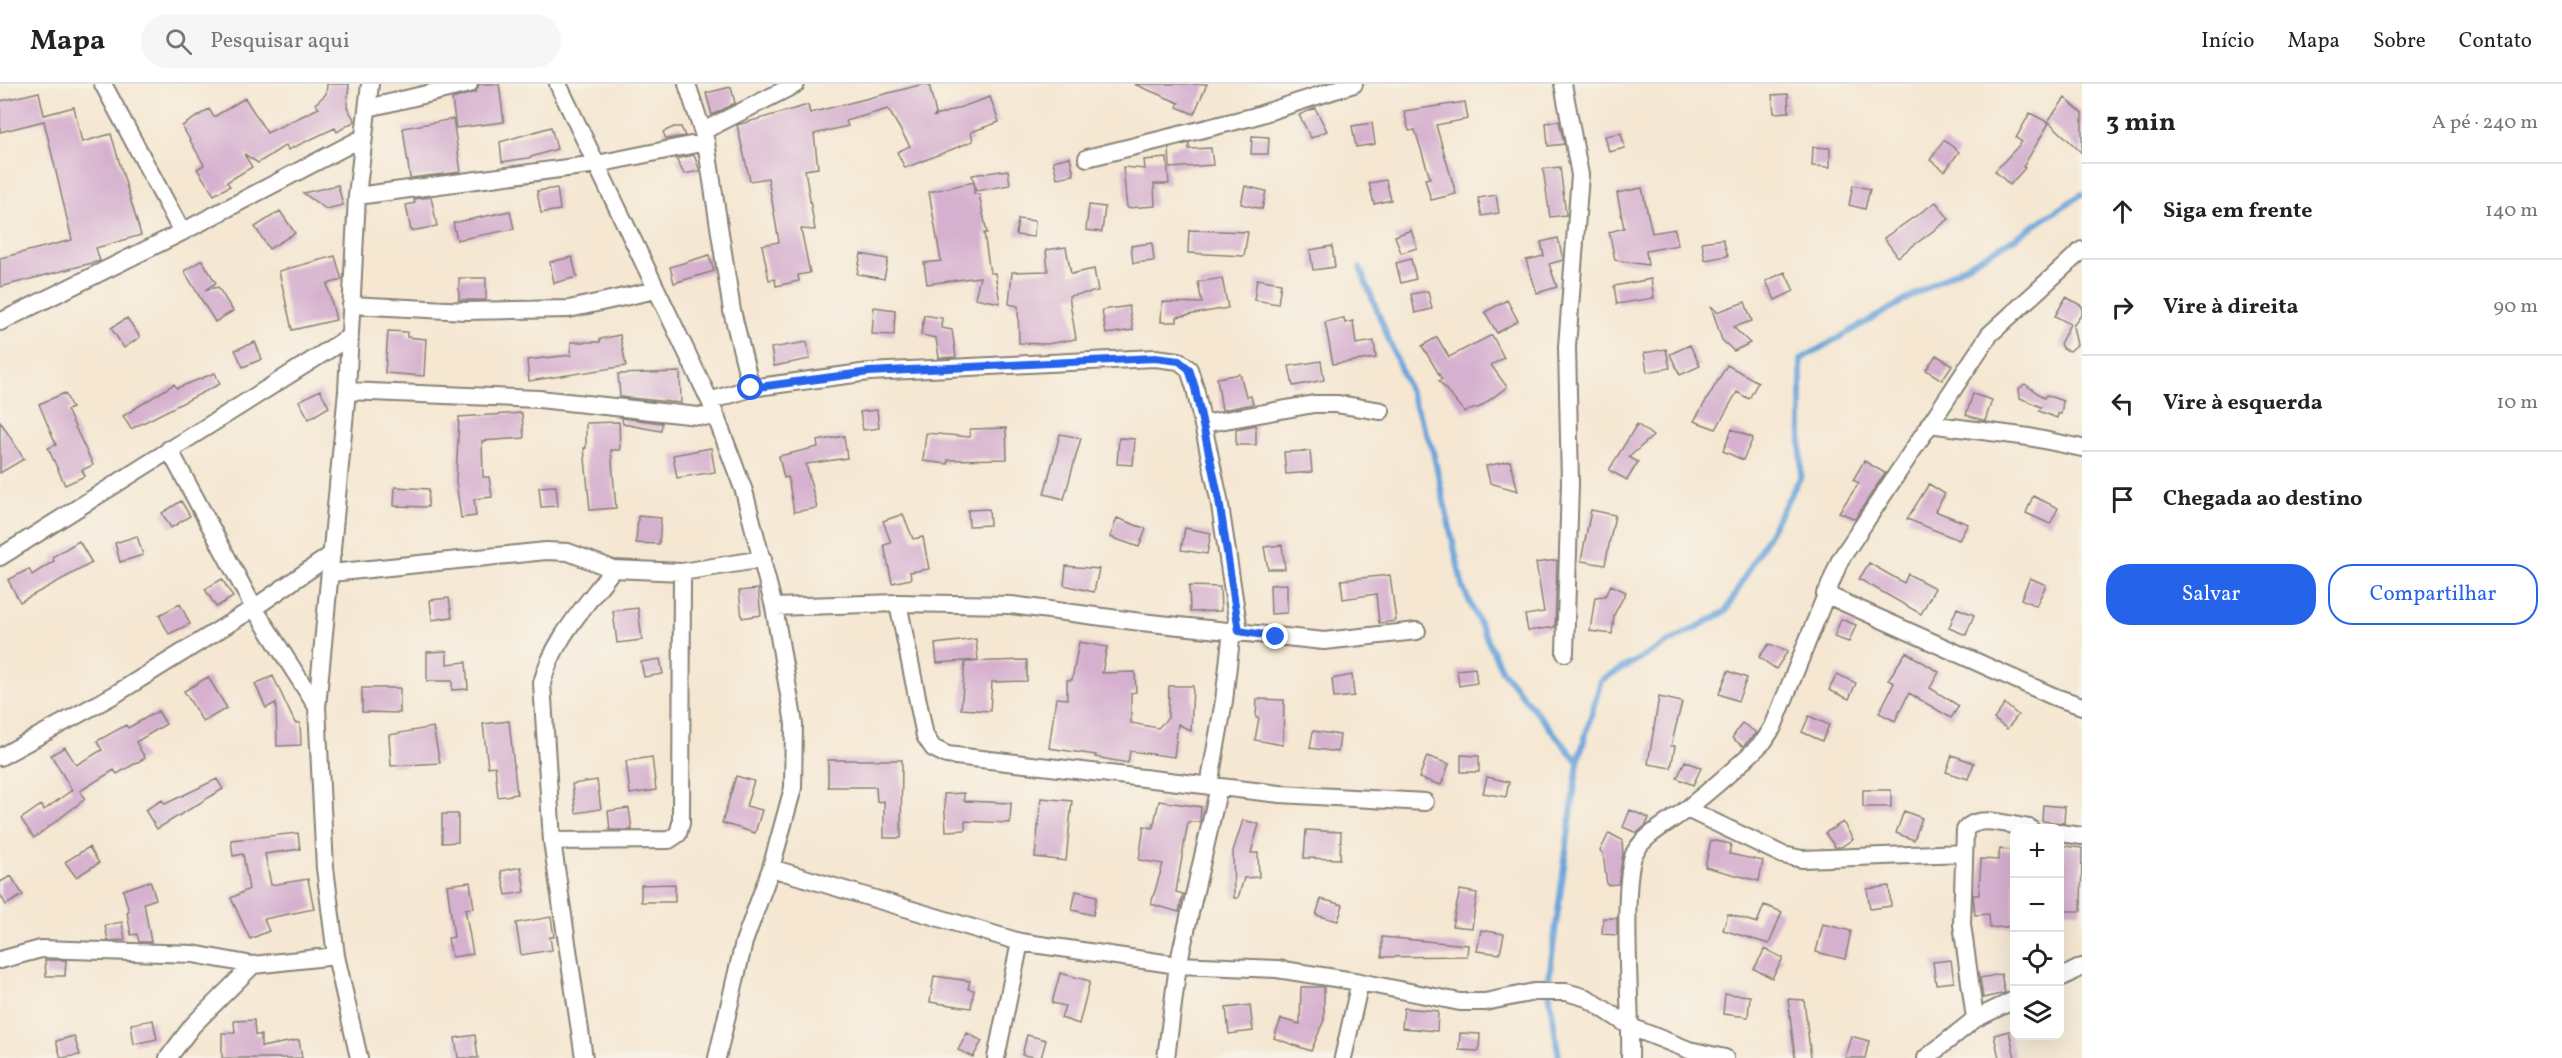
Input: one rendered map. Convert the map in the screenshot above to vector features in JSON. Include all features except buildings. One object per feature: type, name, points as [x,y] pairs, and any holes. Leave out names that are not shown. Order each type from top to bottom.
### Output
[{"type":"street","points":[[103,84],[182,232]]},
{"type":"street","points":[[359,1058],[336,956],[325,868],[318,707],[347,391],[357,196],[370,84]]},
{"type":"street","points":[[368,108],[469,84]]},
{"type":"street","points":[[558,84],[710,401],[744,491],[774,607],[794,724],[793,788],[771,868],[744,942],[717,1058]]},
{"type":"street","points":[[687,84],[704,137],[732,311],[751,388]]},
{"type":"street","points":[[357,196],[597,164],[704,137],[796,84]]},
{"type":"street","points":[[1087,158],[1252,117],[1354,84]]},
{"type":"street","points":[[1563,84],[1580,175],[1567,347],[1570,483],[1565,653]]},
{"type":"street","points":[[0,322],[182,232],[364,137]]},
{"type":"street","points":[[1630,1058],[1628,901],[1630,868],[1635,853],[1643,842],[1687,809],[1764,741],[1773,728],[1840,560],[1989,335],[2082,250]]},
{"type":"street","points":[[351,305],[466,311],[569,309],[656,290]]},
{"type":"street","points":[[0,557],[349,337]]},
{"type":"street","points":[[710,401],[751,388],[869,372],[1155,358],[1179,361],[1189,369],[1219,500],[1236,631],[1224,700],[1214,787],[1178,965],[1166,1058]]},
{"type":"street","points":[[347,391],[539,399],[717,418]]},
{"type":"street","points":[[1203,424],[1314,404],[1337,404],[1381,411]]},
{"type":"street","points":[[1929,424],[2029,437],[2082,448]]},
{"type":"street","points":[[169,449],[254,608],[318,707]]},
{"type":"street","points":[[330,573],[546,551],[568,552],[613,569],[682,572],[763,559]]},
{"type":"street","points":[[0,756],[114,695],[254,608],[332,554]]},
{"type":"street","points":[[584,1058],[552,841],[542,684],[547,662],[558,642],[613,569]]},
{"type":"street","points":[[552,841],[669,840],[678,834],[681,824],[682,572]]},
{"type":"street","points":[[1825,594],[2082,706]]},
{"type":"street","points":[[774,607],[898,603],[1011,605],[1142,622],[1324,641],[1417,632]]},
{"type":"street","points":[[898,603],[925,736],[933,748],[947,755],[1280,794],[1425,802]]},
{"type":"street","points":[[1687,809],[1783,855],[1802,859],[1964,854]]},
{"type":"street","points":[[1975,1019],[1962,924],[1965,830],[1971,823],[1979,821],[2010,825]]},
{"type":"street","points":[[2064,834],[2082,836]]},
{"type":"street","points":[[771,868],[1020,942],[1178,965],[1277,969],[1360,982],[1460,1002],[1485,1002],[1534,992],[1566,992],[1587,998],[1631,1026],[1689,1050],[1725,1058]]},
{"type":"street","points":[[996,1058],[1020,942]]},
{"type":"street","points":[[2,954],[41,949],[193,954],[253,965],[336,956]]},
{"type":"street","points":[[168,1058],[193,1025],[253,965]]},
{"type":"street","points":[[2064,976],[2082,967]]},
{"type":"street","points":[[1343,1058],[1360,982]]},
{"type":"street","points":[[1926,1058],[1975,1019],[2010,1002]]},
{"type":"waterway","points":[[1559,1058],[1548,985],[1578,762],[1601,680],[1726,611],[1801,476],[1801,359],[2015,238],[2082,194]]},
{"type":"waterway","points":[[1360,268],[1432,447],[1463,588],[1502,671],[1578,762]]},
{"type":"route","points":[[751,388],[869,372],[1155,358],[1179,361],[1189,369],[1195,388],[1219,500],[1239,631],[1276,637]]}]
